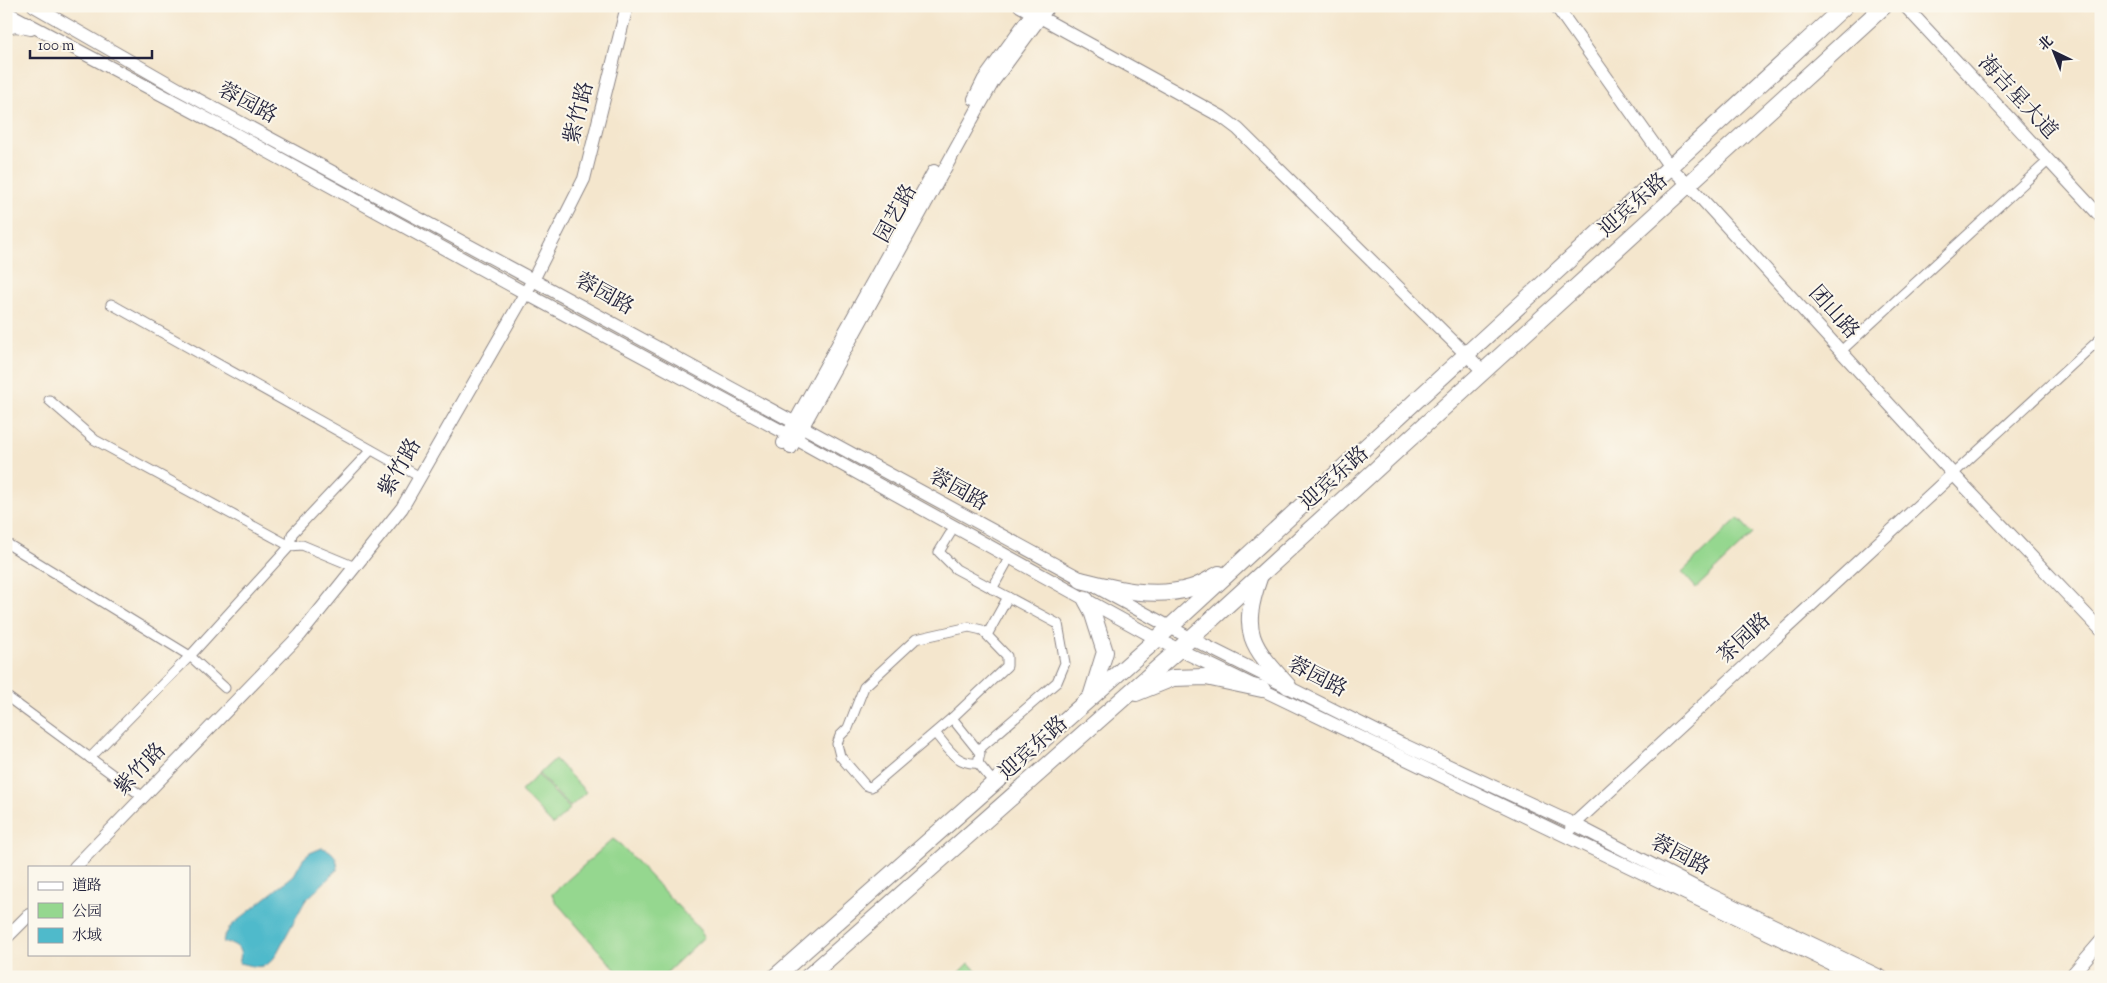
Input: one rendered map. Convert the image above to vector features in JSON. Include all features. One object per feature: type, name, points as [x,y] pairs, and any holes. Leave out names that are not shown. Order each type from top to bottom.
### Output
[{"type":"highway","name":"迎宾东路","points":[[775,977],[794,971],[994,783],[1158,640],[1845,6]]},
{"type":"highway","name":"迎宾东路","points":[[808,977],[1178,650],[1884,6]]},
{"type":"highway","points":[[1081,580],[1123,591],[1162,594],[1193,588],[1242,561],[1261,574],[1250,602],[1249,629],[1262,656],[1288,686]]},
{"type":"highway","points":[[1086,600],[1092,611],[1105,652],[1090,698]]},
{"type":"highway","points":[[1124,697],[1173,678],[1206,677],[1262,689]]},
{"type":"highway","points":[[1076,710],[1090,727]]},
{"type":"street","name":"蓉园路","points":[[34,6],[182,91],[533,280],[792,436],[1081,580],[1190,638],[1402,744],[1574,824],[1704,892],[1882,977]]},
{"type":"street","points":[[47,6],[59,20]]},
{"type":"street","name":"紫竹路","points":[[76,866],[300,635],[402,508],[533,280],[584,179],[627,6]]},
{"type":"street","points":[[1020,6],[1036,12],[1222,117],[1238,129],[1484,372]]},
{"type":"street","name":"园艺路","points":[[792,436],[993,82],[1036,12],[1049,6]]},
{"type":"street","name":"团山路","points":[[1556,6],[1670,168],[1689,185],[1954,474],[2101,630]]},
{"type":"street","name":"海吉星大道","points":[[1905,6],[2101,217]]},
{"type":"street","name":"蓉园路","points":[[6,12],[230,131],[525,294],[792,436],[1158,640],[1858,977]]},
{"type":"street","points":[[6,28],[16,26],[48,34]]},
{"type":"street","points":[[1841,351],[2048,161]]},
{"type":"street","points":[[111,304],[420,477]]},
{"type":"street","points":[[1954,474],[2101,338]]},
{"type":"street","points":[[49,400],[95,440],[290,546],[302,546],[355,567]]},
{"type":"street","points":[[90,758],[190,656],[290,546],[292,534],[371,450]]},
{"type":"street","name":"茶园路","points":[[1568,836],[1574,824],[1954,474]]},
{"type":"street","points":[[950,534],[938,552],[956,569],[1058,624],[1065,663],[1057,682],[978,750]]},
{"type":"street","points":[[6,543],[190,656],[225,688]]},
{"type":"street","points":[[992,588],[1006,564]]},
{"type":"street","points":[[987,635],[1008,597]]},
{"type":"street","points":[[969,627],[982,630],[987,635],[1007,656],[1007,666],[952,718],[872,786],[865,785],[840,756],[837,744],[840,736],[848,728],[864,687],[916,638],[969,627]]},
{"type":"street","points":[[6,696],[143,797]]},
{"type":"street","points":[[952,718],[980,753],[978,763],[994,783]]},
{"type":"street","points":[[935,733],[958,760],[968,764],[978,763]]},
{"type":"street","points":[[6,938],[28,915]]},
{"type":"street","points":[[2070,977],[2101,942]]},
{"type":"green space","points":[[1738,518],[1753,534],[1696,588],[1682,572]]},
{"type":"green space","points":[[555,759],[586,792],[570,807],[539,774]]},
{"type":"green space","points":[[538,775],[570,809],[553,825],[521,791]]},
{"type":"green space","points":[[613,839],[621,845],[700,930],[704,937],[662,977],[622,977],[556,902],[552,894]]},
{"type":"green space","points":[[969,963],[982,977],[955,977]]},
{"type":"water","points":[[322,848],[334,856],[337,862],[337,870],[305,901],[274,958],[262,966],[239,963],[240,950],[235,945],[223,942],[231,926],[294,875],[303,859],[310,853]]}]
